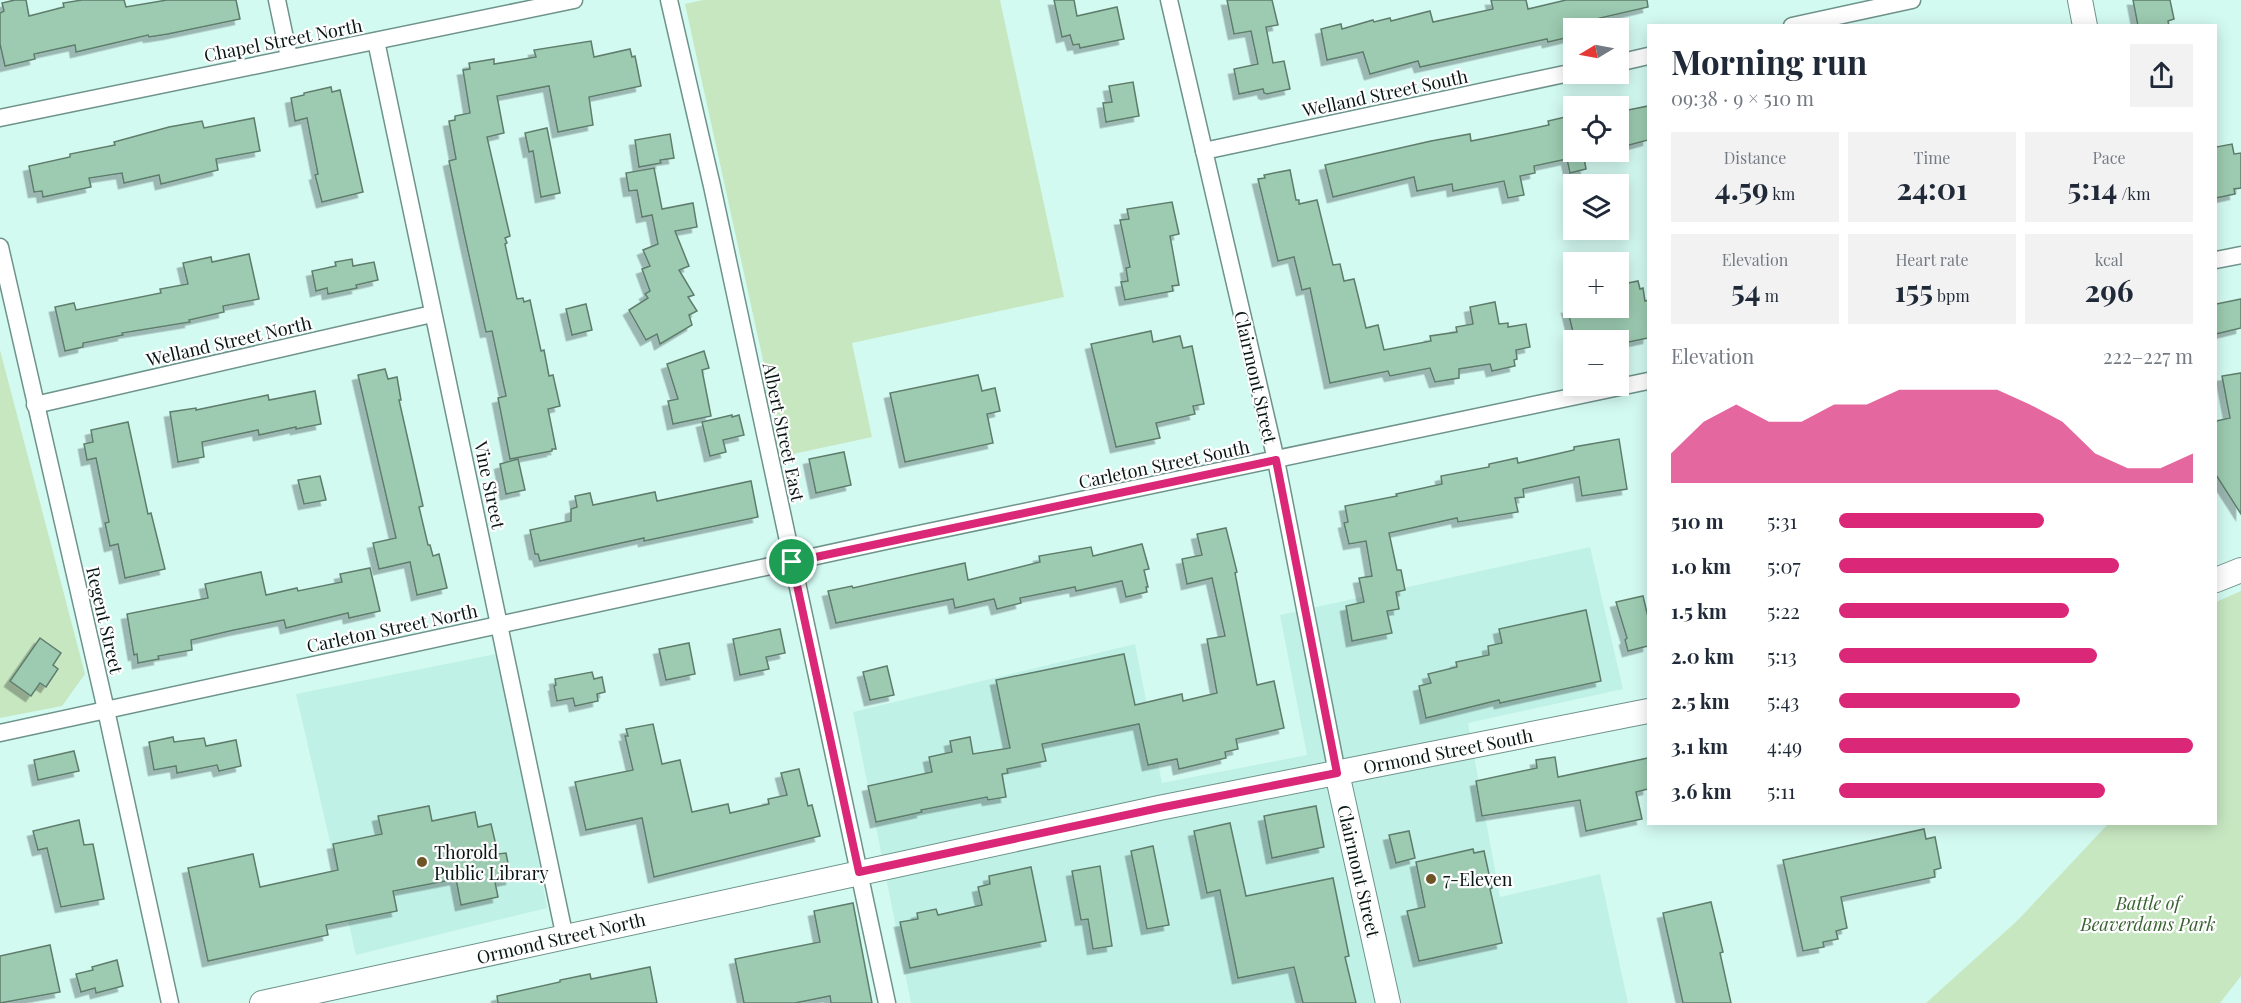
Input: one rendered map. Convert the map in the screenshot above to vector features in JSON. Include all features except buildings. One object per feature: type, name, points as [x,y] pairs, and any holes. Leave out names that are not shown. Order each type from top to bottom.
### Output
[{"type":"main road","points":[[2080,0],[2085,24]]},
{"type":"main road","points":[[2217,580],[2241,570]]},
{"type":"main road","name":"Ormond Street South","points":[[859,872],[1159,808],[1647,711]]},
{"type":"main road","name":"Clairmont Street","points":[[1337,773],[1388,1003]]},
{"type":"main road","name":"Ormond Street North","points":[[262,1003],[859,872]]},
{"type":"street","points":[[277,0],[289,57]]},
{"type":"street","name":"Chapel Street North","points":[[0,118],[574,0]]},
{"type":"street","name":"Albert Street East","points":[[669,0],[706,160],[887,1003]]},
{"type":"street","name":"Clairmont Street","points":[[1169,0],[1276,460],[1337,773]]},
{"type":"street","points":[[1801,24],[1912,0]]},
{"type":"street","name":"Vine Street","points":[[376,41],[565,938]]},
{"type":"street","points":[[1629,60],[1647,56]]},
{"type":"street","name":"Welland Street South","points":[[1204,151],[1563,74]]},
{"type":"street","name":"Regent Street","points":[[0,247],[106,710],[170,1003]]},
{"type":"street","points":[[2217,260],[2241,255]]},
{"type":"street","name":"Welland Street North","points":[[35,405],[432,314]]},
{"type":"street","name":"Carleton Street South","points":[[792,562],[1647,381]]},
{"type":"street","name":"Carleton Street North","points":[[0,733],[792,562]]},
{"type":"shaded area","points":[[1590,547],[1623,689],[1468,723],[1500,897],[1600,874],[1628,1003],[911,1003],[853,712],[1135,644],[1162,783],[1307,755],[1280,615]]},
{"type":"shaded area","points":[[501,653],[547,908],[356,955],[296,694]]},
{"type":"green space","points":[[703,0],[1000,0],[1064,297],[852,343],[872,437],[784,456],[685,4]]},
{"type":"green space","points":[[0,350],[85,674],[62,706],[0,718]]},
{"type":"green space","name":"Battle of Beaverdams Park","points":[[2241,591],[2241,976],[2220,1003],[1926,1003],[2018,920],[2107,825],[2217,825],[2217,602]]},
{"type":"place","name":"Thorold Public Library","points":[[422,862]]},
{"type":"place","name":"7-Eleven","points":[[1431,879]]},
{"type":"route","points":[[1276,460],[1337,773],[1159,808],[859,872],[792,562],[1276,460]]}]
